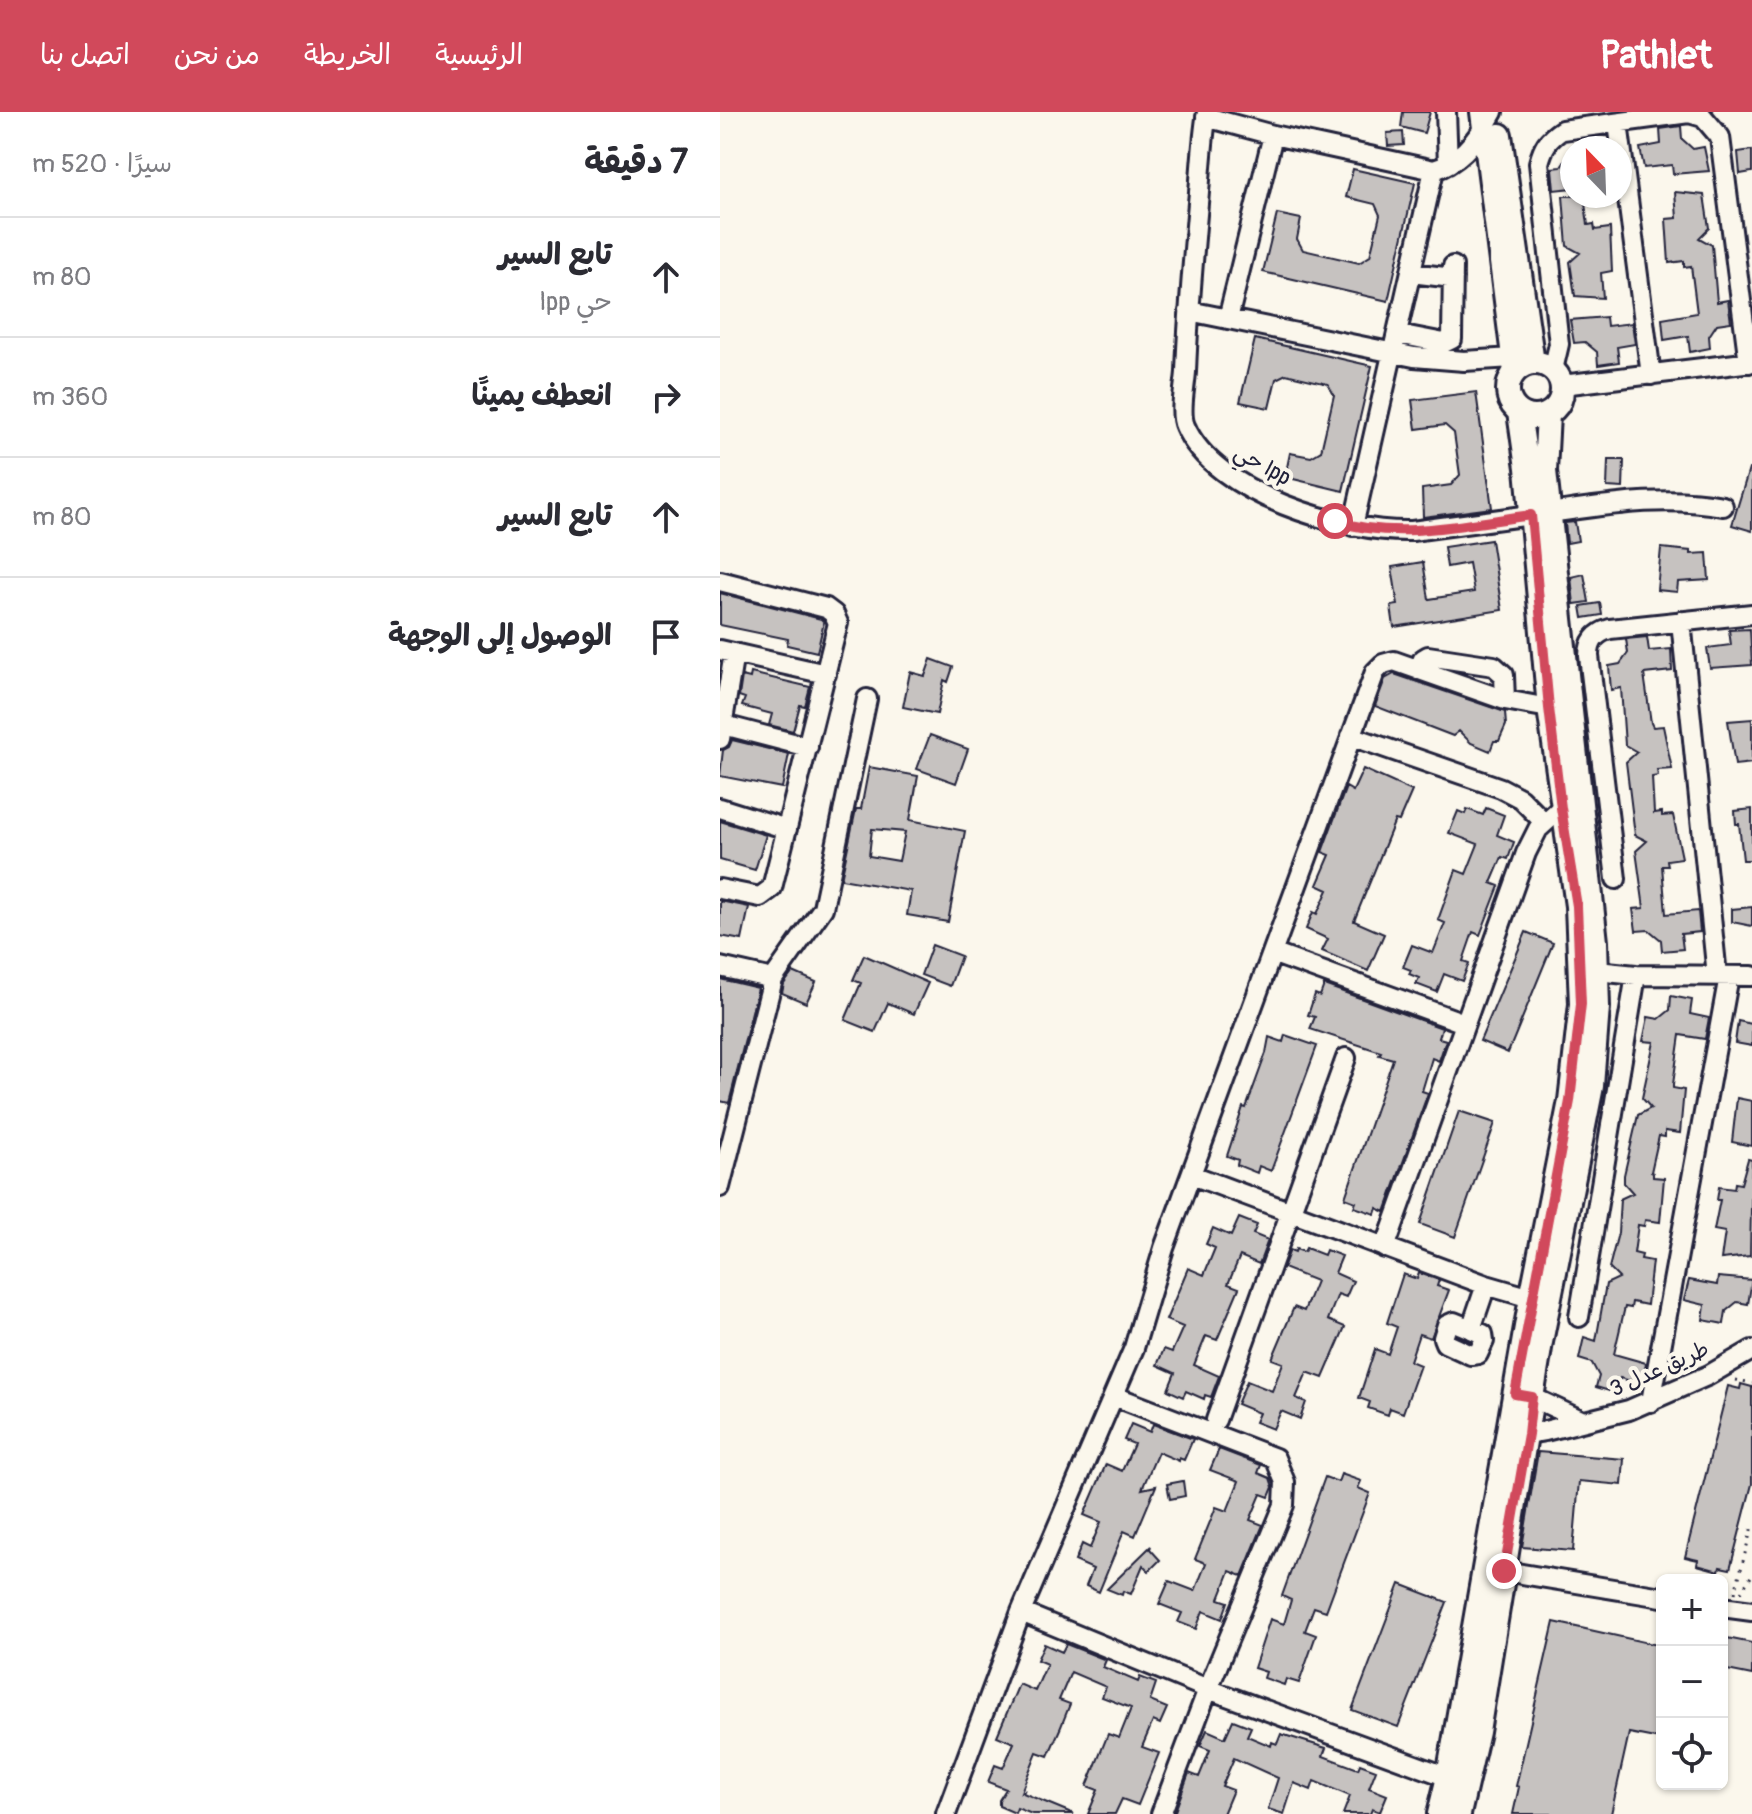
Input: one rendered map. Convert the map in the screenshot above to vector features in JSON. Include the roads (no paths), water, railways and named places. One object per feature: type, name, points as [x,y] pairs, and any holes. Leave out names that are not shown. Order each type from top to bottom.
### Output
[{"type":"main road","points":[[1489,116],[1535,369],[1560,401],[1548,414],[1533,417],[1519,412]]},
{"type":"main road","points":[[1523,1395],[1592,1086],[1598,1007],[1597,971],[1540,514],[1519,412],[1509,397],[1510,379],[1535,369]]},
{"type":"main road","points":[[1459,1814],[1478,1732],[1504,1571],[1531,1298],[1553,1195],[1575,1069],[1579,1025],[1580,939],[1552,815],[1540,514],[1548,414]]},
{"type":"main road","points":[[1439,1814],[1518,1432]]},
{"type":"street","points":[[1353,526],[1411,273],[1441,167],[1446,112]]},
{"type":"street","points":[[1189,311],[1396,343],[1464,361],[1535,369],[1651,375],[1751,363],[1720,137],[1703,117],[1689,113],[1562,130],[1550,137],[1539,163],[1559,344],[1535,369]]},
{"type":"street","name":"حي lpp","points":[[1441,167],[1273,135],[1206,114],[1183,424],[1200,450],[1227,476],[1262,496],[1353,526],[1392,532],[1651,500],[1723,506]]},
{"type":"street","points":[[1441,167],[1489,116]]},
{"type":"street","points":[[1618,123],[1651,375]]},
{"type":"street","points":[[1228,319],[1273,135]]},
{"type":"street","points":[[1396,343],[1444,343],[1453,336],[1453,272],[1411,273]]},
{"type":"street","points":[[720,581],[830,611],[836,618],[838,628],[769,892],[755,897],[720,889]]},
{"type":"street","points":[[1616,879],[1589,650],[1593,638],[1604,631],[1752,614]]},
{"type":"street","points":[[1651,1402],[1723,976],[1681,621]]},
{"type":"street","points":[[808,747],[721,729],[727,652],[826,674]]},
{"type":"street","points":[[1418,670],[1423,659],[1431,656],[1494,666],[1504,675],[1505,700]]},
{"type":"street","points":[[946,1814],[1021,1612],[1134,1348],[1164,1248],[1378,667],[1394,661],[1505,700],[1549,708]]},
{"type":"street","points":[[720,1187],[773,979],[823,908],[867,699]]},
{"type":"street","points":[[1351,736],[1501,788],[1552,815],[1526,853],[1385,1248]]},
{"type":"street","points":[[720,808],[787,829]]},
{"type":"street","points":[[1272,953],[1464,1023]]},
{"type":"street","points":[[720,967],[773,979]]},
{"type":"street","points":[[1597,971],[1636,975],[1752,976]]},
{"type":"street","points":[[1579,1317],[1636,975]]},
{"type":"street","points":[[1216,1420],[1346,1058]]},
{"type":"street","points":[[1192,1175],[1486,1285],[1531,1298]]},
{"type":"street","points":[[1471,1329],[1486,1285]]},
{"type":"street","name":"طريق عدل 3","points":[[1518,1432],[1617,1414],[1709,1375],[1752,1350]]},
{"type":"street","points":[[1523,1395],[1583,1421]]},
{"type":"street","points":[[1114,1396],[1275,1458],[1285,1482],[1284,1505],[1208,1689],[1161,1814]]},
{"type":"street","points":[[1504,1571],[1656,1596]]},
{"type":"street","points":[[1728,1608],[1752,1611]]},
{"type":"street","points":[[1021,1612],[1208,1689],[1448,1777]]}]
